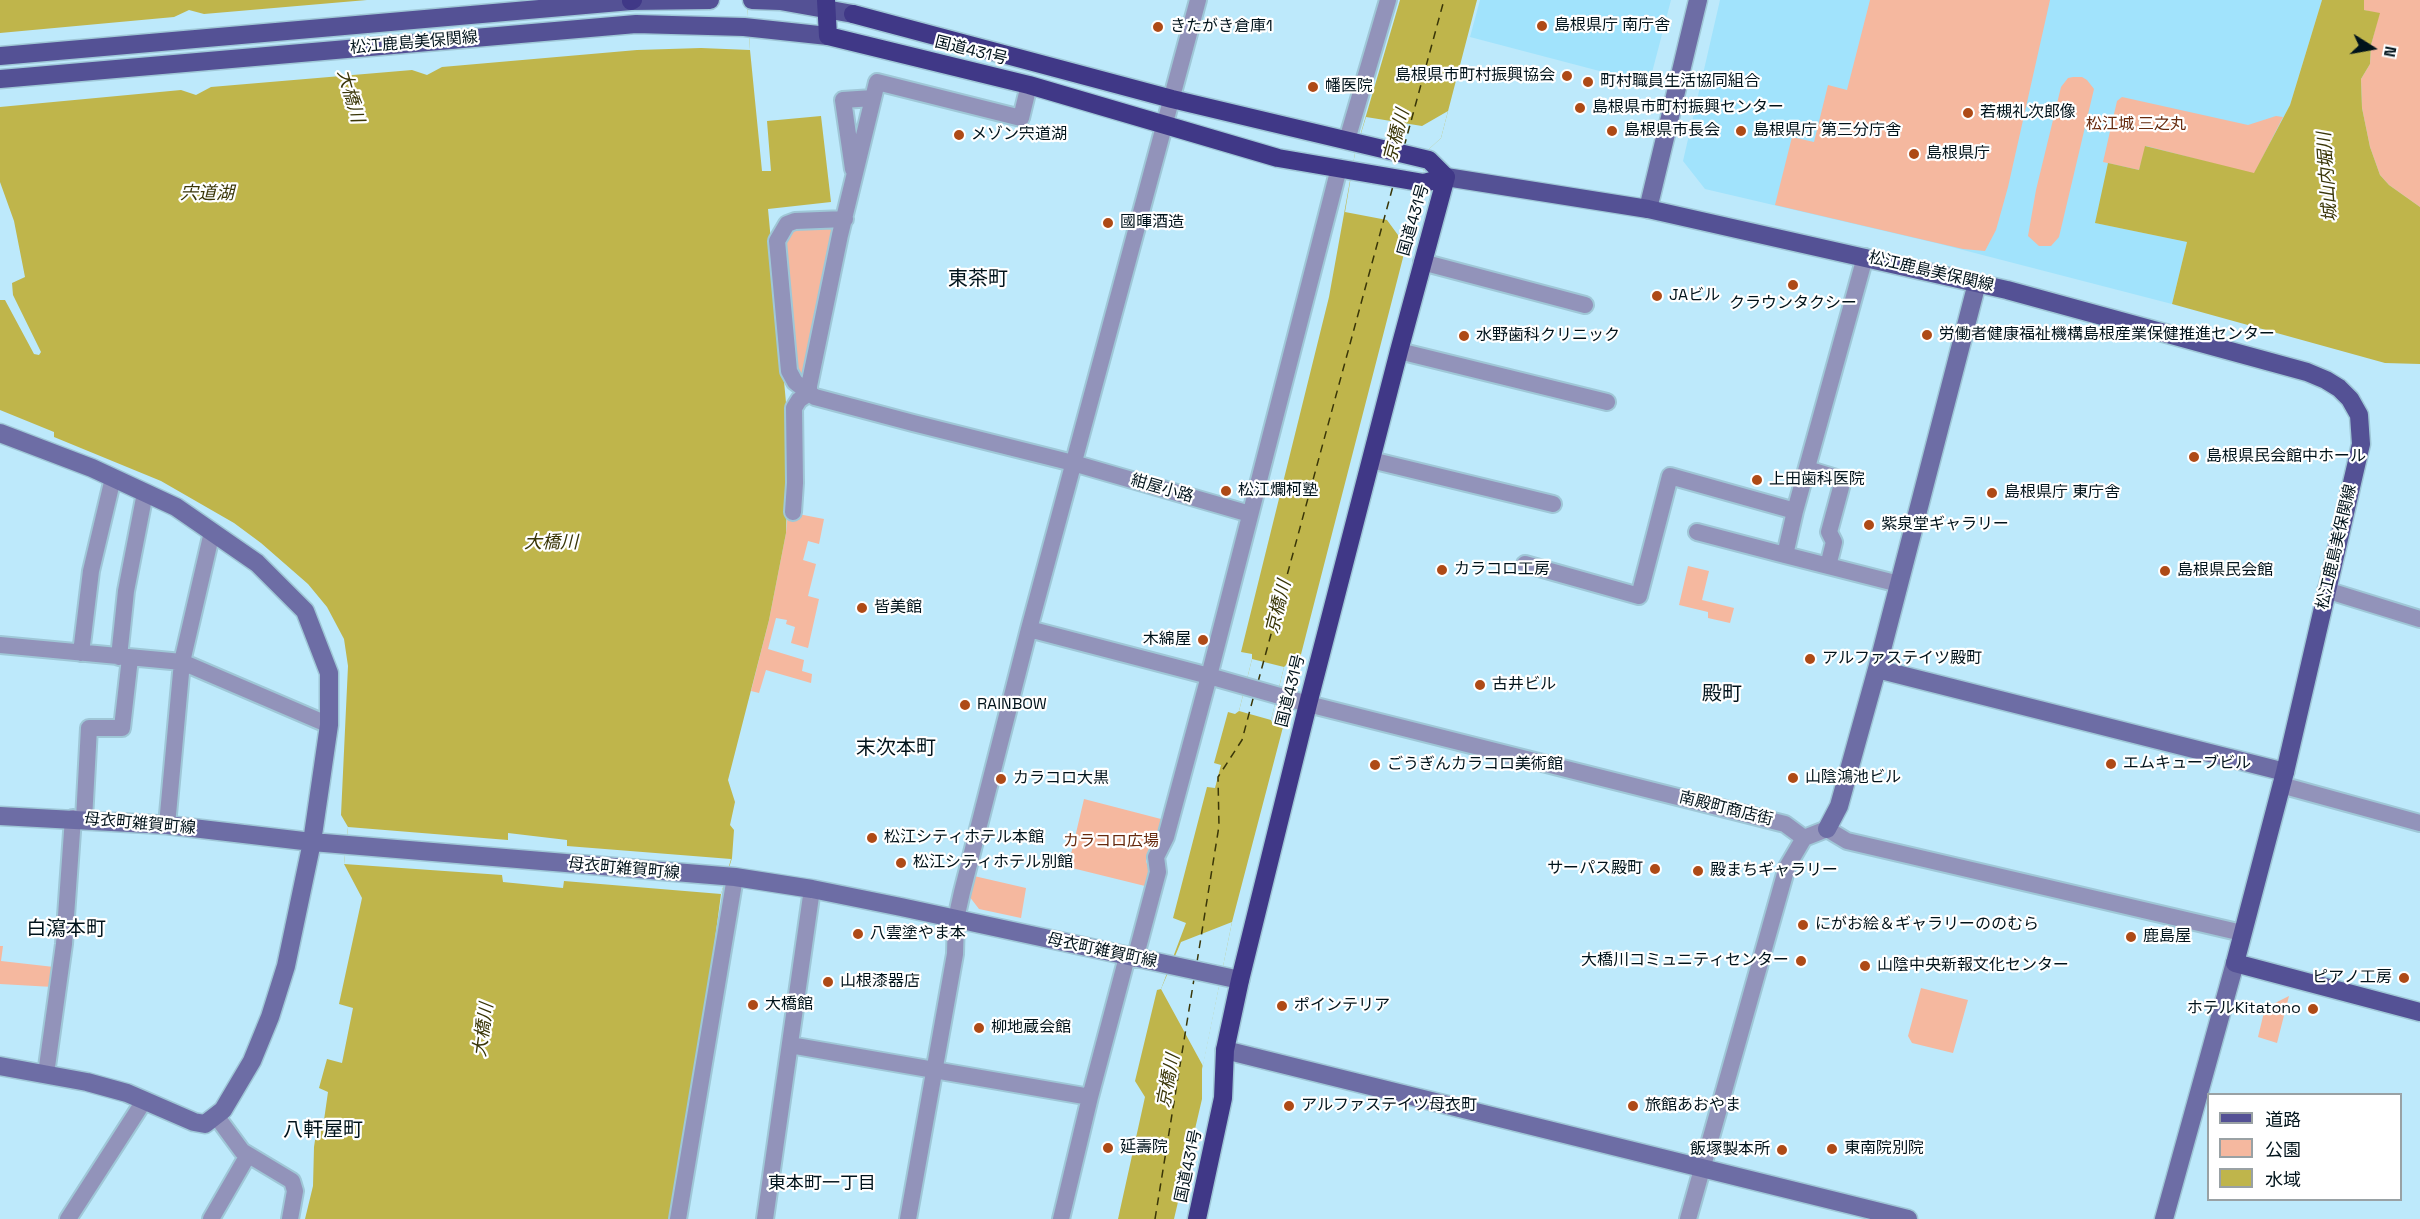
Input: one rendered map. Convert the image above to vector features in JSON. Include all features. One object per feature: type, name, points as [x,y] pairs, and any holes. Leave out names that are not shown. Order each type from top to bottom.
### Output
[{"type":"highway","points":[[827,4],[828,36]]},
{"type":"highway","points":[[828,36],[853,5]]},
{"type":"highway","name":"国道431号","points":[[853,5],[1172,99],[1429,160],[1446,177]]},
{"type":"highway","name":"国道431号","points":[[828,36],[1029,85],[1278,158],[1424,183],[1446,177]]},
{"type":"highway","name":"国道431号","points":[[1197,1219],[1223,1098],[1224,1050],[1232,979],[1308,704],[1446,177]]},
{"type":"main road","name":"松江鹿島美保関線","points":[[0,56],[632,0],[710,0]]},
{"type":"main road","points":[[752,0],[853,5]]},
{"type":"main road","name":"松江鹿島美保関線","points":[[0,79],[636,24],[744,27],[828,36]]},
{"type":"main road","name":"松江鹿島美保関線","points":[[1446,177],[1648,209],[1977,283],[2307,372],[2339,388],[2350,399],[2359,415],[2361,444],[2283,778],[2235,963]]},
{"type":"main road","points":[[2235,963],[2420,1012]]},
{"type":"street","points":[[908,1219],[955,954],[956,919],[1029,629],[1166,127],[1198,0]]},
{"type":"street","points":[[1351,141],[1388,0]]},
{"type":"street","points":[[1648,209],[1698,0]]},
{"type":"street","points":[[809,393],[844,219],[877,82],[1021,118],[1029,85]]},
{"type":"street","points":[[854,179],[843,100],[873,98]]},
{"type":"street","points":[[1061,1219],[1090,1097],[1158,872],[1156,857],[1166,837],[1250,514],[1344,169]]},
{"type":"street","points":[[809,393],[795,382],[789,371],[777,241],[787,224],[795,221],[844,219]]},
{"type":"street","points":[[1785,555],[1865,257]]},
{"type":"street","points":[[1422,262],[1585,305]]},
{"type":"street","points":[[1688,1219],[1787,867],[1804,838],[1827,829],[1839,806],[1977,283]]},
{"type":"street","points":[[1399,351],[1608,402]]},
{"type":"street","points":[[793,512],[794,408],[799,400],[809,393]]},
{"type":"street","name":"紺屋小路","points":[[809,393],[814,397],[1073,463],[1250,514]]},
{"type":"street","points":[[0,433],[113,478],[176,507],[257,563],[305,611],[329,673],[329,725],[312,842],[286,966],[270,1017],[243,1078],[217,1117],[206,1124],[194,1122],[117,1091],[0,1066]]},
{"type":"street","points":[[1371,460],[1553,504]]},
{"type":"street","points":[[1807,469],[1843,480],[1829,532],[1834,542],[1828,566]]},
{"type":"street","points":[[1525,564],[1639,596],[1671,476],[1795,511]]},
{"type":"street","points":[[81,653],[92,571],[113,478]]},
{"type":"street","points":[[46,1074],[64,944],[89,728],[122,728],[126,591],[145,493]]},
{"type":"street","points":[[167,825],[182,662],[212,532]]},
{"type":"street","points":[[1697,532],[1899,584]]},
{"type":"street","points":[[2326,590],[2420,619]]},
{"type":"street","name":"南殿町商店街","points":[[1029,629],[1308,704],[1785,824],[1804,838]]},
{"type":"street","points":[[0,645],[182,662],[329,725]]},
{"type":"street","points":[[1877,669],[2283,778],[2420,823]]},
{"type":"street","name":"母衣町雑賀町線","points":[[0,816],[167,825],[312,842],[728,877],[812,889],[1232,979]]},
{"type":"street","points":[[1827,829],[1847,841],[2242,933]]},
{"type":"street","points":[[678,1219],[728,877]]},
{"type":"street","points":[[765,1219],[812,889]]},
{"type":"street","points":[[2164,1219],[2235,963]]},
{"type":"street","points":[[790,1045],[1090,1097]]},
{"type":"street","points":[[1224,1050],[1908,1219]]},
{"type":"street","points":[[68,1219],[144,1101]]},
{"type":"street","points":[[217,1117],[236,1145],[248,1155],[292,1181],[295,1191],[290,1219]]},
{"type":"street","points":[[211,1219],[248,1155]]},
{"type":"shaded area","points":[[1480,0],[1671,0],[1649,84],[1470,37]]},
{"type":"shaded area","name":"島根県庁","points":[[1720,0],[2322,0],[2290,105],[2254,174],[2096,223],[2187,242],[2172,304],[1940,244],[1705,189],[1683,161]]},
{"type":"green space","points":[[1870,0],[2050,0],[2008,187],[1996,230],[1985,251],[1963,249],[1775,205],[1792,137],[1814,142],[1828,85],[1847,90]]},
{"type":"green space","points":[[2364,0],[2420,0],[2420,207],[2389,185],[2380,175],[2370,147],[2362,108],[2361,79],[2370,64],[2371,45],[2379,14],[2364,10]]},
{"type":"green space","points":[[2082,77],[2094,89],[2059,237],[2051,246],[2039,246],[2028,236],[2036,190],[2061,87],[2068,78]]},
{"type":"green space","name":"松江城 三之丸","points":[[2122,97],[2248,125],[2276,116],[2283,117],[2254,174],[2146,146],[2139,170],[2103,162],[2117,101]]},
{"type":"green space","points":[[831,225],[834,228],[804,374],[801,375],[796,366],[786,243],[793,228]]},
{"type":"green space","points":[[788,512],[824,519],[819,544],[808,541],[803,560],[816,564],[808,596],[819,599],[808,648],[791,643],[795,627],[786,624],[787,620],[776,618],[768,649],[804,660],[802,671],[812,674],[811,683],[766,670],[759,693],[751,691],[769,620]]},
{"type":"green space","points":[[1688,566],[1709,571],[1702,600],[1734,608],[1730,623],[1708,618],[1708,612],[1679,605]]},
{"type":"green space","name":"カラコロ広場","points":[[1084,799],[1161,819],[1148,851],[1146,861],[1149,870],[1145,886],[1068,867]]},
{"type":"green space","points":[[974,876],[1026,888],[1021,918],[979,909],[969,896]]},
{"type":"green space","points":[[0,946],[3,946],[1,961],[54,967],[53,987],[0,984]]},
{"type":"green space","points":[[1921,988],[1968,1000],[1953,1053],[1912,1043],[1908,1036]]},
{"type":"green space","points":[[2289,996],[2277,1043],[2258,1037],[2265,1008]]},
{"type":"water","points":[[0,0],[747,0],[762,171],[771,171],[767,121],[821,116],[831,202],[768,209],[789,435],[786,533],[769,620],[728,780],[735,802],[730,825],[734,830],[732,858],[721,894],[709,984],[670,1219],[305,1219],[313,1186],[314,1147],[318,1120],[324,1120],[328,1092],[319,1088],[327,1059],[342,1063],[353,1008],[339,1004],[362,898],[344,864],[348,827],[341,815],[348,666],[344,639],[327,607],[308,584],[234,523],[161,481],[54,437],[54,432],[0,410],[0,300],[5,300],[34,354],[39,355],[41,352],[13,295],[12,283],[25,277],[14,221],[0,182]]},
{"type":"water","name":"京橋川","points":[[1400,0],[1477,0],[1441,138],[1428,150],[1406,246],[1298,666],[1287,664],[1284,667],[1271,720],[1273,725],[1283,727],[1232,922],[1202,1069],[1202,1099],[1174,1219],[1118,1219],[1145,1097],[1135,1081],[1157,990],[1161,989],[1186,923],[1173,918],[1207,787],[1215,788],[1221,765],[1214,763],[1228,712],[1235,714],[1239,711],[1252,659],[1252,654],[1241,652],[1329,297],[1355,153]]},
{"type":"water","name":"城山内堀川","points":[[2322,0],[2364,0],[2364,10],[2380,13],[2371,45],[2370,64],[2361,79],[2362,108],[2370,147],[2380,175],[2389,185],[2420,207],[2420,364],[2385,363],[2172,304],[2187,242],[2095,223],[2108,163],[2139,170],[2145,146],[2254,173],[2290,105]]},
{"type":"pier","points":[[367,0],[747,0],[750,50],[701,48],[637,50],[442,67],[427,75],[412,70],[211,87],[196,95],[181,90],[0,107],[0,33],[174,17],[189,10],[204,14]]},
{"type":"pier","points":[[1448,111],[1441,138],[1428,150],[1406,246],[1387,220],[1345,212],[1355,153],[1366,117],[1422,126]]},
{"type":"pier","points":[[1252,659],[1284,667],[1271,720],[1239,711]]},
{"type":"pier","points":[[348,827],[508,840],[508,833],[567,840],[567,846],[731,859],[721,894],[564,881],[563,888],[503,882],[502,875],[344,864]]},
{"type":"pier","points":[[1232,922],[1203,1066],[1161,989],[1181,942]]},
{"type":"ferry route","points":[[1404,147],[1444,0]]},
{"type":"ferry route","points":[[1258,682],[1393,186]]},
{"type":"ferry route","points":[[1197,962],[1219,826],[1218,777],[1242,740],[1254,695]]},
{"type":"ferry route","points":[[1155,1219],[1194,979]]},
{"type":"place","name":"島根県庁 南庁舎","points":[[1542,26]]},
{"type":"place","name":"きたがき倉庫1","points":[[1158,27]]},
{"type":"place","name":"島根県市町村振興協会","points":[[1567,76]]},
{"type":"place","name":"町村職員生活協同組合","points":[[1588,82]]},
{"type":"place","name":"幡医院","points":[[1313,87]]},
{"type":"place","name":"島根県市町村振興センター","points":[[1580,108]]},
{"type":"place","name":"若槻礼次郎像","points":[[1968,113]]},
{"type":"place","name":"島根県市長会","points":[[1612,131]]},
{"type":"place","name":"島根県庁 第三分庁舎","points":[[1741,131]]},
{"type":"place","name":"メゾン宍道湖","points":[[959,135]]},
{"type":"place","name":"島根県庁","points":[[1914,154]]},
{"type":"place","name":"國暉酒造","points":[[1108,223]]},
{"type":"place","name":"クラウンタクシー","points":[[1793,285]]},
{"type":"place","name":"JAビル","points":[[1657,296]]},
{"type":"place","name":"労働者健康福祉機構島根産業保健推進センター","points":[[1927,335]]},
{"type":"place","name":"水野歯科クリニック","points":[[1464,336]]},
{"type":"place","name":"島根県民会館中ホール","points":[[2194,457]]},
{"type":"place","name":"上田歯科医院","points":[[1757,480]]},
{"type":"place","name":"松江爛柯塾","points":[[1226,491]]},
{"type":"place","name":"島根県庁 東庁舎","points":[[1992,493]]},
{"type":"place","name":"紫泉堂ギャラリー","points":[[1869,525]]},
{"type":"place","name":"カラコロ工房","points":[[1442,570]]},
{"type":"place","name":"島根県民会館","points":[[2165,571]]},
{"type":"place","name":"皆美館","points":[[862,608]]},
{"type":"place","name":"木綿屋","points":[[1203,640]]},
{"type":"place","name":"アルファステイツ殿町","points":[[1810,659]]},
{"type":"place","name":"古井ビル","points":[[1480,685]]},
{"type":"place","name":"RAINBOW","points":[[965,705]]},
{"type":"place","name":"エムキューブビル","points":[[2111,764]]},
{"type":"place","name":"ごうぎんカラコロ美術館","points":[[1375,765]]},
{"type":"place","name":"山陰鴻池ビル","points":[[1793,778]]},
{"type":"place","name":"カラコロ大黒","points":[[1001,779]]},
{"type":"place","name":"松江シティホテル本館","points":[[872,838]]},
{"type":"place","name":"松江シティホテル別館","points":[[901,863]]},
{"type":"place","name":"サーパス殿町","points":[[1655,869]]},
{"type":"place","name":"殿まちギャラリー","points":[[1698,871]]},
{"type":"place","name":"にがお絵＆ギャラリーののむら","points":[[1803,925]]},
{"type":"place","name":"八雲塗やま本","points":[[858,934]]},
{"type":"place","name":"鹿島屋","points":[[2131,937]]},
{"type":"place","name":"大橋川コミュニティセンター","points":[[1801,961]]},
{"type":"place","name":"山陰中央新報文化センター","points":[[1865,966]]},
{"type":"place","name":"ピアノ工房","points":[[2404,978]]},
{"type":"place","name":"山根漆器店","points":[[828,982]]},
{"type":"place","name":"大橋館","points":[[753,1005]]},
{"type":"place","name":"ポインテリア","points":[[1282,1006]]},
{"type":"place","name":"ホテルKitatono","points":[[2313,1009]]},
{"type":"place","name":"柳地蔵会館","points":[[979,1028]]},
{"type":"place","name":"アルファステイツ母衣町","points":[[1289,1106]]},
{"type":"place","name":"旅館あおやま","points":[[1633,1106]]},
{"type":"place","name":"延壽院","points":[[1108,1148]]},
{"type":"place","name":"東南院別院","points":[[1832,1149]]},
{"type":"place","name":"飯塚製本所","points":[[1782,1150]]},
{"type":"district","name":"東茶町","points":[[978,280]]},
{"type":"district","name":"殿町","points":[[1722,695]]},
{"type":"district","name":"末次本町","points":[[896,749]]},
{"type":"district","name":"白瀉本町","points":[[66,930]]},
{"type":"district","name":"八軒屋町","points":[[323,1131]]},
{"type":"district","name":"東本町一丁目","points":[[822,1184]]},
{"type":"water label","name":"大橋川","points":[[350,96]]},
{"type":"water label","name":"宍道湖","points":[[207,194]]},
{"type":"water label","name":"大橋川","points":[[551,543]]},
{"type":"water label","name":"大橋川","points":[[484,1030]]}]
